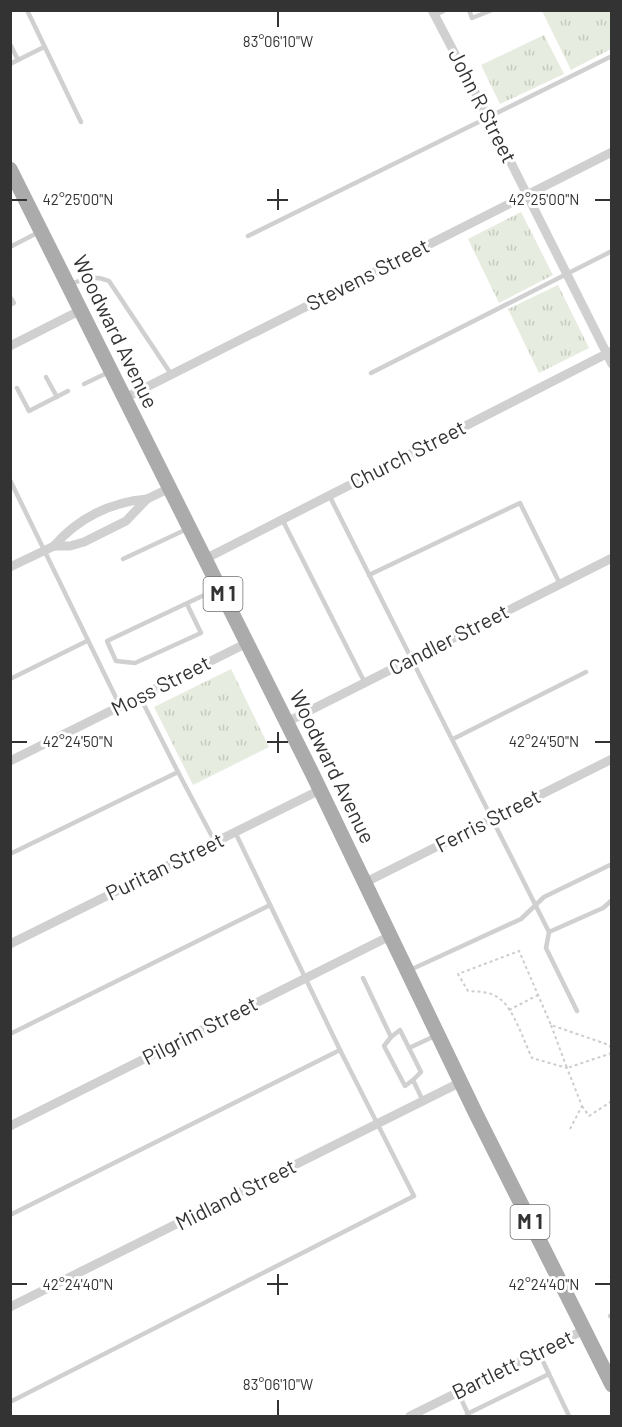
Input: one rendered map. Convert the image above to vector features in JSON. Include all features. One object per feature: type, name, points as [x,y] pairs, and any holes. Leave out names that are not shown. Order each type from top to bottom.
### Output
[{"type":"main road","name":"Woodward Avenue","points":[[12,178],[41,231],[248,643],[461,1082],[612,1385]]},
{"type":"street","name":"John R Street","points":[[433,13],[609,352],[612,364]]},
{"type":"street","name":"Stevens Street","points":[[125,398],[612,152]]},
{"type":"street","points":[[10,346],[81,310]]},
{"type":"street","name":"Church Street","points":[[205,559],[609,352]]},
{"type":"street","points":[[10,567],[49,548],[75,524],[117,504],[147,499],[170,488]]},
{"type":"street","points":[[49,548],[84,542],[126,521],[147,499]]},
{"type":"street","name":"Candler Street","points":[[287,722],[612,558]]},
{"type":"street","name":"Moss Street","points":[[10,761],[248,643]]},
{"type":"street","name":"Ferris Street","points":[[364,883],[612,759]]},
{"type":"street","name":"Puritan Street","points":[[10,944],[320,790]]},
{"type":"street","name":"Pilgrim Street","points":[[10,1126],[390,936]]},
{"type":"street","name":"Midland Street","points":[[10,1307],[461,1082]]},
{"type":"street","name":"Bartlett Street","points":[[410,1416],[584,1330]]},
{"type":"lane","points":[[27,10],[81,122]]},
{"type":"lane","points":[[433,13],[446,10]]},
{"type":"lane","points":[[469,10],[472,18],[492,10]]},
{"type":"lane","points":[[10,44],[18,60]]},
{"type":"lane","points":[[10,64],[45,46]]},
{"type":"lane","points":[[248,236],[612,56]]},
{"type":"lane","points":[[10,247],[41,231]]},
{"type":"lane","points":[[371,372],[612,251]]},
{"type":"lane","points":[[68,285],[89,276],[109,281],[171,374]]},
{"type":"lane","points":[[10,297],[14,303],[10,305]]},
{"type":"lane","points":[[84,384],[112,371]]},
{"type":"lane","points":[[46,377],[57,398]]},
{"type":"lane","points":[[17,388],[29,411],[68,392]]},
{"type":"lane","points":[[10,480],[49,548],[87,641],[120,706]]},
{"type":"lane","points":[[329,495],[494,818],[549,932],[546,948],[577,1011]]},
{"type":"lane","points":[[369,574],[520,504],[560,584]]},
{"type":"lane","points":[[282,519],[365,683]]},
{"type":"lane","points":[[123,559],[190,528]]},
{"type":"lane","points":[[187,604],[201,633],[135,663],[116,661],[107,642],[220,588]]},
{"type":"lane","points":[[10,679],[87,641]]},
{"type":"lane","points":[[453,739],[586,672]]},
{"type":"lane","points":[[140,697],[215,842]]},
{"type":"lane","points":[[10,854],[178,772]]},
{"type":"lane","points":[[10,1402],[414,1196],[340,1050],[235,832]]},
{"type":"lane","points":[[408,971],[521,919],[544,897],[612,864]]},
{"type":"lane","points":[[549,932],[603,908],[612,900]]},
{"type":"lane","points":[[10,1034],[270,905]]},
{"type":"lane","points":[[363,978],[391,1036]]},
{"type":"lane","points":[[400,1030],[411,1057],[422,1072],[405,1086],[400,1069],[384,1046],[391,1036],[400,1030]]},
{"type":"lane","points":[[409,1048],[439,1034]]},
{"type":"lane","points":[[10,1215],[340,1050]]},
{"type":"lane","points":[[414,1080],[423,1101]]},
{"type":"lane","points":[[539,1353],[569,1416]]},
{"type":"lane","points":[[458,1392],[468,1415],[549,1374]]},
{"type":"path","points":[[551,1025],[609,1045],[612,1051],[567,1068],[532,1058],[509,1010],[499,998],[484,992],[468,991],[458,975],[519,951],[551,1025],[567,1068],[582,1106],[589,1116],[612,1101]]},
{"type":"path","points":[[509,1010],[538,995]]},
{"type":"path","points":[[570,1129],[582,1106]]},
{"type":"green space","points":[[542,11],[611,11],[611,49],[571,70]]},
{"type":"green space","points":[[544,35],[564,74],[500,104],[481,65]]},
{"type":"green space","points":[[521,212],[553,275],[499,303],[468,239]]},
{"type":"green space","points":[[558,285],[589,348],[539,373],[508,309]]},
{"type":"green space","points":[[231,669],[269,747],[193,785],[154,707]]}]
